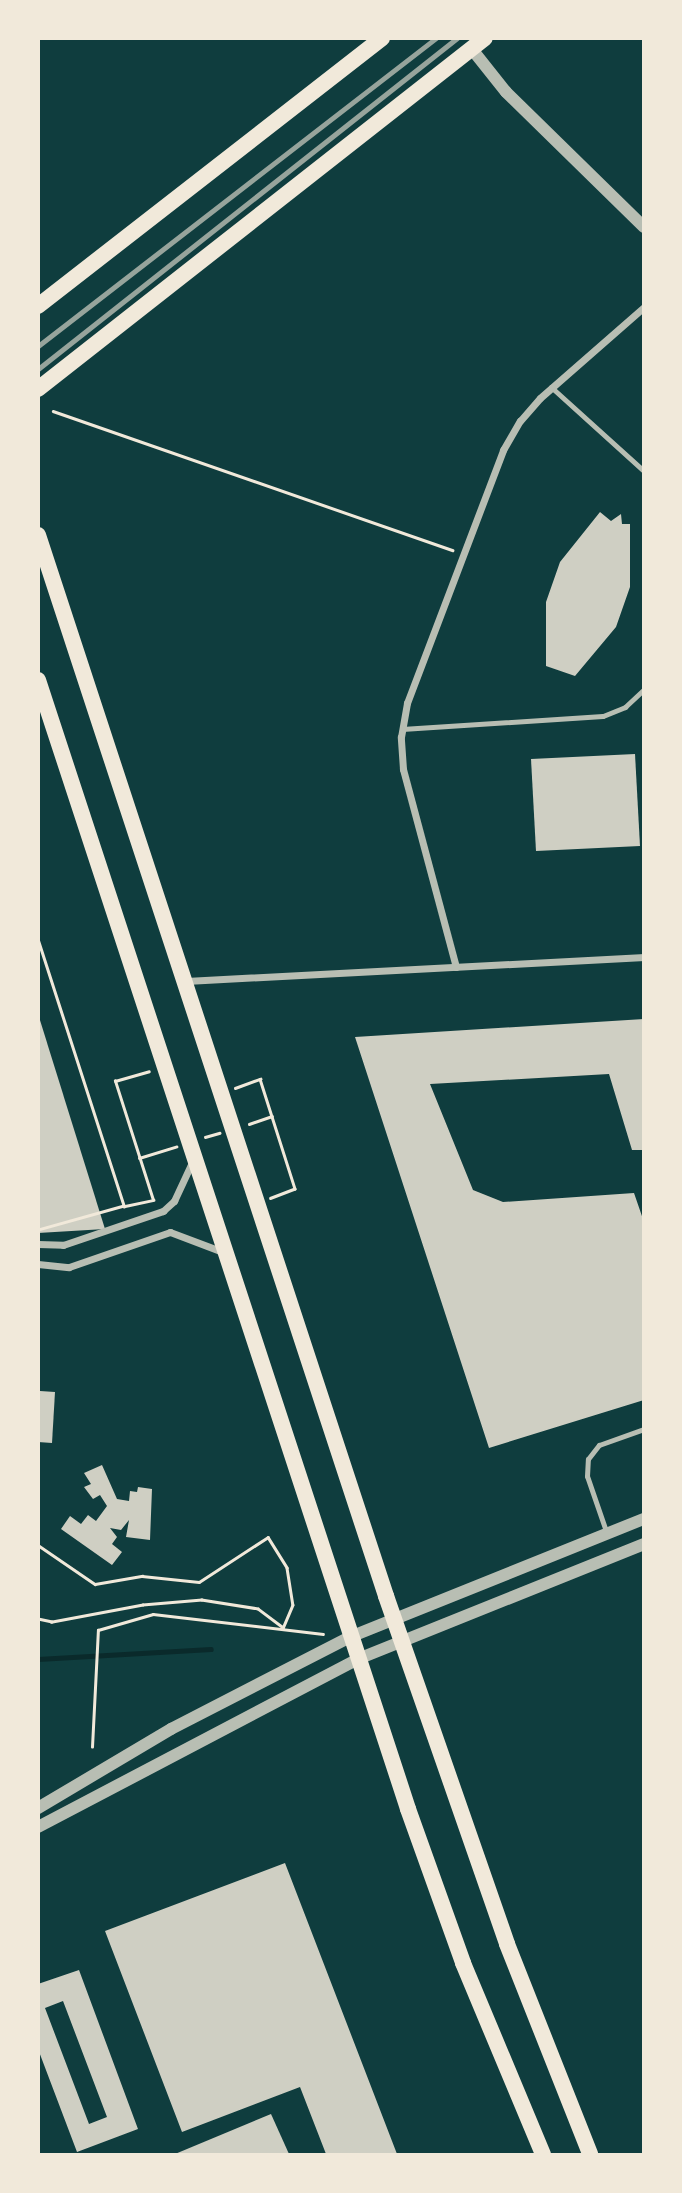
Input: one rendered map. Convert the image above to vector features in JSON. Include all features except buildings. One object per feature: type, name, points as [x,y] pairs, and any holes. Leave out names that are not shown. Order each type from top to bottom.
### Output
[{"type":"main road","points":[[38,306],[382,38]]},
{"type":"main road","points":[[38,389],[478,43]]},
{"type":"main road","points":[[38,534],[402,1641],[507,1944],[590,2154]]},
{"type":"main road","points":[[38,680],[350,1637],[463,1963],[543,2154]]},
{"type":"street","points":[[478,43],[506,92],[643,227]]},
{"type":"street","points":[[456,967],[403,769],[402,729],[407,703],[503,450],[520,421],[551,387],[643,307]]},
{"type":"street","points":[[185,981],[643,957]]},
{"type":"street","points":[[38,1244],[63,1245],[163,1211],[174,1201],[193,1160]]},
{"type":"street","points":[[38,1264],[69,1267],[170,1232],[223,1252]]},
{"type":"street","points":[[38,1808],[171,1729],[350,1637],[394,1617],[643,1519]]},
{"type":"street","points":[[38,1827],[358,1659],[643,1544]]},
{"type":"lane","points":[[551,387],[643,471]]},
{"type":"lane","points":[[402,729],[603,716],[625,707],[643,689]]},
{"type":"lane","points":[[607,1534],[587,1476],[589,1459],[599,1445],[643,1429]]},
{"type":"path","points":[[52,411],[462,554]]},
{"type":"path","points":[[38,939],[124,1206]]},
{"type":"path","points":[[38,1230],[153,1200],[115,1081],[163,1068]]},
{"type":"path","points":[[222,1092],[260,1080],[268,1104],[295,1189],[258,1203]]},
{"type":"path","points":[[38,1545],[95,1584],[142,1576],[199,1582],[268,1537],[287,1568],[293,1605],[283,1628]]},
{"type":"path","points":[[38,1619],[52,1622],[143,1605],[202,1600],[258,1609],[283,1628]]},
{"type":"path","points":[[92,1747],[98,1630],[153,1614],[350,1637]]},
{"type":"waterway","points":[[38,1659],[211,1649]]},
{"type":"railway","points":[[38,346],[436,38]]},
{"type":"railway","points":[[38,369],[457,38]]}]
